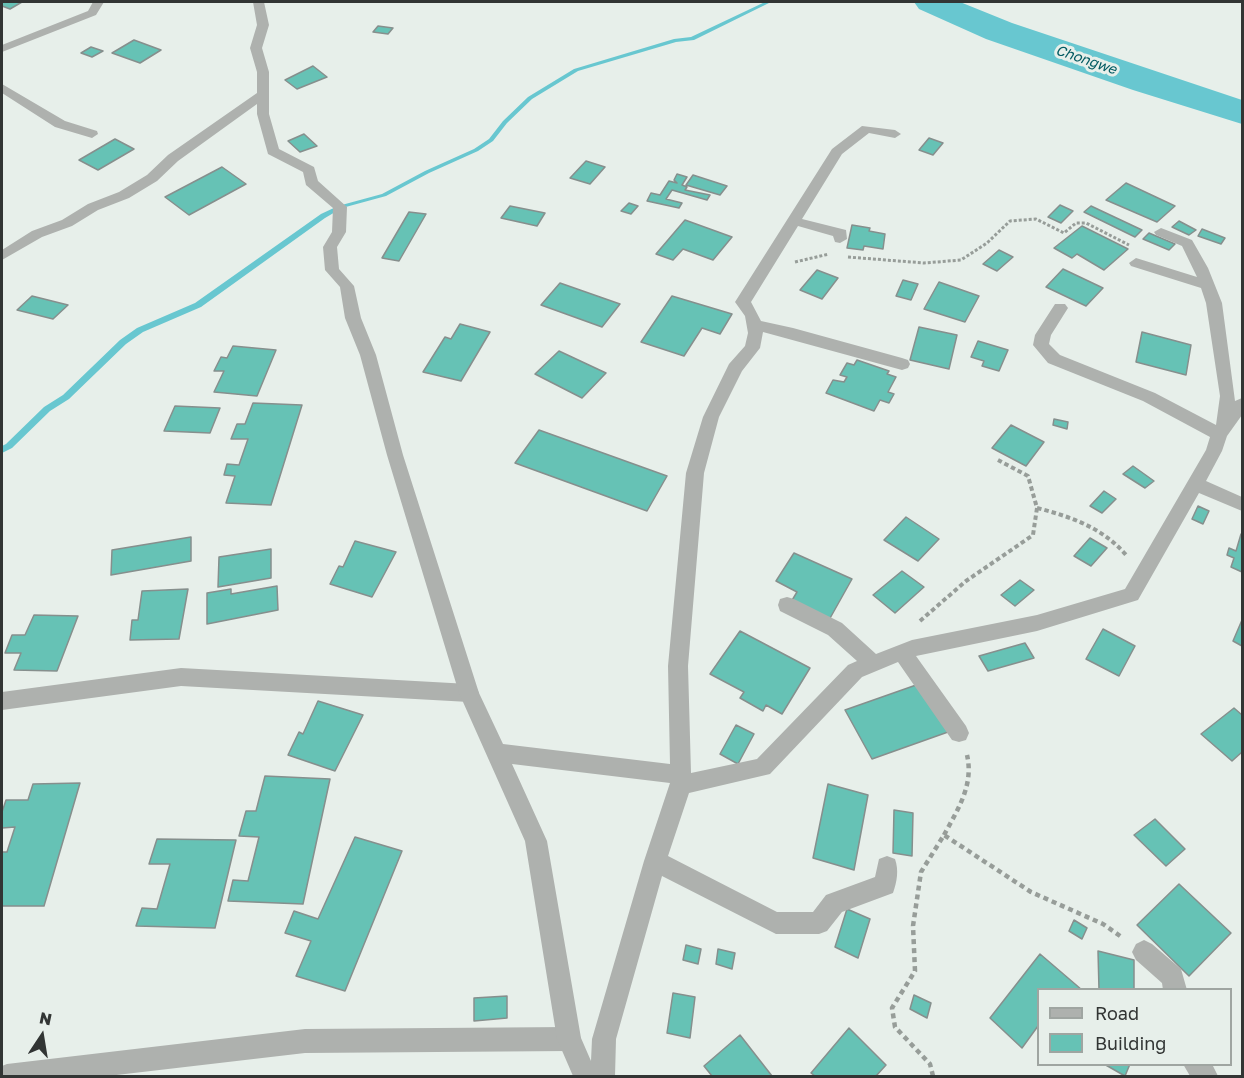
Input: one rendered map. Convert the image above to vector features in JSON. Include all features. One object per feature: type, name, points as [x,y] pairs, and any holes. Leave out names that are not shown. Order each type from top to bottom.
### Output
[{"type":"street","points":[[2,49],[92,13],[98,2]]},
{"type":"street","points":[[259,2],[264,21],[263,35],[256,48],[263,72],[263,114],[273,151],[309,170],[311,182],[340,207],[339,232],[330,247],[332,270],[347,286],[353,318],[368,355],[395,455],[469,693],[536,841],[569,1039],[585,1077]]},
{"type":"street","points":[[2,88],[60,124],[92,134]]},
{"type":"street","points":[[2,256],[37,234],[67,223],[93,207],[124,195],[152,178],[172,158],[262,94]]},
{"type":"street","points":[[603,1077],[604,1039],[655,861],[681,780],[678,666],[695,473],[711,417],[735,368],[752,348],[756,333],[752,315],[742,302],[837,152],[867,129],[895,134]]},
{"type":"street","points":[[794,221],[841,233],[840,239]]},
{"type":"street","points":[[496,753],[681,780],[763,767],[855,671],[912,648],[1037,623],[1131,595],[1214,450],[1221,431],[1228,396],[1216,315],[1201,268],[1187,243],[1161,232]]},
{"type":"street","points":[[1136,263],[1207,285]]},
{"type":"street","points":[[1060,308],[1043,335],[1041,345],[1054,359],[1149,397],[1221,431]]},
{"type":"street","points":[[754,325],[793,333],[902,364]]},
{"type":"street","points":[[1221,431],[1242,404]]},
{"type":"street","points":[[1194,483],[1242,504]]},
{"type":"street","points":[[788,605],[889,658],[932,692],[959,733]]},
{"type":"street","points":[[2,701],[181,677],[469,693]]},
{"type":"street","points":[[655,861],[776,923],[819,923],[834,903],[885,885],[887,867]]},
{"type":"street","points":[[1144,952],[1173,977],[1174,988]]},
{"type":"street","points":[[8,1077],[305,1041],[569,1039]]},
{"type":"path","points":[[846,256],[924,263],[961,260],[987,243],[1010,221],[1036,219],[1064,233],[1076,223],[1086,223],[1136,249],[1136,263]]},
{"type":"path","points":[[789,266],[798,260],[828,254],[837,255]]},
{"type":"path","points":[[889,658],[918,623],[966,581],[1033,535],[1037,508],[1028,476],[998,460]]},
{"type":"path","points":[[1037,508],[1077,518],[1118,543],[1142,576]]},
{"type":"path","points":[[933,1077],[930,1064],[895,1027],[892,1008],[915,971],[913,926],[921,872],[967,792],[969,760],[959,733]]},
{"type":"path","points":[[944,835],[1031,892],[1103,924],[1144,952]]},
{"type":"building","points":[[2,2],[22,2],[10,9],[2,6]]},
{"type":"building","points":[[378,26],[393,28],[388,34],[373,32]]},
{"type":"building","points":[[134,40],[161,50],[140,63],[112,53]]},
{"type":"building","points":[[91,47],[103,51],[92,57],[81,53]]},
{"type":"building","points":[[313,66],[327,77],[297,89],[285,80]]},
{"type":"building","points":[[304,134],[317,146],[300,152],[288,141]]},
{"type":"building","points":[[929,138],[943,143],[933,155],[919,150]]},
{"type":"building","points":[[115,139],[134,149],[98,170],[79,160]]},
{"type":"building","points":[[586,161],[605,167],[590,184],[570,178]]},
{"type":"building","points":[[222,167],[246,184],[189,215],[165,197]]},
{"type":"building","points":[[677,174],[687,177],[682,185],[687,187],[685,190],[710,195],[707,200],[672,190],[666,199],[682,203],[679,208],[647,201],[651,193],[660,195],[669,181],[677,183],[674,180]]},
{"type":"building","points":[[693,175],[727,186],[720,195],[686,185]]},
{"type":"building","points":[[1126,183],[1175,206],[1157,222],[1106,200]]},
{"type":"building","points":[[629,203],[638,206],[631,214],[621,211]]},
{"type":"building","points":[[1060,205],[1073,211],[1061,223],[1048,217]]},
{"type":"building","points":[[510,206],[545,213],[537,226],[501,218]]},
{"type":"building","points":[[1091,206],[1142,230],[1135,237],[1084,212]]},
{"type":"building","points":[[409,212],[426,214],[399,261],[382,258]]},
{"type":"building","points":[[685,220],[732,237],[713,260],[683,249],[673,260],[656,254]]},
{"type":"building","points":[[1179,221],[1196,230],[1189,235],[1172,227]]},
{"type":"building","points":[[852,225],[870,228],[869,231],[885,234],[883,249],[864,246],[863,250],[847,248]]},
{"type":"building","points":[[1082,226],[1128,249],[1104,270],[1077,254],[1072,258],[1054,248]]},
{"type":"building","points":[[1202,229],[1225,238],[1221,244],[1198,236]]},
{"type":"building","points":[[1149,233],[1175,244],[1169,250],[1143,239]]},
{"type":"building","points":[[999,250],[1013,257],[997,271],[983,264]]},
{"type":"building","points":[[1063,269],[1103,288],[1086,306],[1046,287]]},
{"type":"building","points":[[817,270],[838,278],[822,299],[800,290]]},
{"type":"building","points":[[903,280],[918,284],[911,300],[896,296]]},
{"type":"building","points":[[939,282],[979,296],[965,322],[924,309]]},
{"type":"building","points":[[560,283],[620,304],[602,327],[541,305]]},
{"type":"building","points":[[32,296],[68,305],[53,319],[17,310]]},
{"type":"building","points":[[672,296],[732,314],[720,334],[702,328],[684,356],[641,342]]},
{"type":"building","points":[[460,324],[490,332],[461,381],[423,372],[445,337],[451,339]]},
{"type":"building","points":[[919,327],[957,335],[949,369],[910,360]]},
{"type":"building","points":[[1142,332],[1191,345],[1186,375],[1136,362]]},
{"type":"building","points":[[978,341],[1008,350],[999,371],[982,366],[984,361],[971,357]]},
{"type":"building","points":[[233,346],[276,350],[257,396],[214,392],[224,371],[214,371],[221,357],[227,358]]},
{"type":"building","points":[[559,351],[606,373],[582,398],[535,374]]},
{"type":"building","points":[[857,360],[889,371],[887,374],[896,377],[888,392],[894,394],[889,403],[880,400],[874,411],[826,393],[833,380],[844,382],[847,377],[840,375],[847,363],[854,365]]},
{"type":"building","points":[[253,403],[302,405],[271,505],[226,503],[235,476],[224,475],[227,464],[239,465],[248,439],[231,439],[237,424],[245,424]]},
{"type":"building","points":[[175,406],[220,408],[210,433],[164,431]]},
{"type":"building","points":[[1054,419],[1068,422],[1067,429],[1053,425]]},
{"type":"building","points":[[1011,425],[1044,442],[1026,466],[992,448]]},
{"type":"building","points":[[539,430],[667,476],[647,511],[515,463]]},
{"type":"building","points":[[1133,466],[1154,481],[1145,488],[1123,474]]},
{"type":"building","points":[[1104,491],[1116,499],[1102,513],[1090,506]]},
{"type":"building","points":[[1198,506],[1209,511],[1203,524],[1192,519]]},
{"type":"building","points":[[906,517],[939,539],[918,561],[884,540]]},
{"type":"building","points":[[1241,534],[1242,572],[1231,567],[1234,558],[1227,555],[1229,548],[1236,551]]},
{"type":"building","points":[[191,537],[191,561],[111,575],[112,550]]},
{"type":"building","points":[[1090,538],[1107,548],[1091,566],[1074,556]]},
{"type":"building","points":[[355,541],[396,552],[372,597],[330,584],[339,566],[343,567]]},
{"type":"building","points":[[271,549],[271,578],[218,587],[219,557]]},
{"type":"building","points":[[794,553],[852,579],[829,620],[791,602],[797,592],[776,581]]},
{"type":"building","points":[[902,571],[924,587],[895,613],[873,595]]},
{"type":"building","points":[[1020,580],[1034,590],[1015,606],[1001,595]]},
{"type":"building","points":[[277,586],[278,610],[207,624],[207,593],[231,589],[231,594]]},
{"type":"building","points":[[188,589],[179,639],[130,640],[132,620],[138,620],[142,591]]},
{"type":"building","points":[[34,615],[78,616],[57,671],[14,670],[21,653],[5,653],[12,635],[25,635]]},
{"type":"building","points":[[1242,620],[1242,646],[1233,641]]},
{"type":"building","points":[[1103,629],[1135,646],[1119,676],[1086,659]]},
{"type":"building","points":[[740,631],[810,668],[782,714],[766,705],[763,711],[740,698],[744,692],[710,674]]},
{"type":"building","points":[[1025,643],[1034,658],[988,671],[979,656]]},
{"type":"building","points":[[919,684],[948,732],[872,759],[845,710]]},
{"type":"building","points":[[318,701],[363,715],[335,771],[288,755],[299,732],[303,734]]},
{"type":"building","points":[[1234,708],[1242,715],[1242,752],[1232,761],[1201,734]]},
{"type":"building","points":[[736,725],[754,734],[738,764],[720,754]]},
{"type":"building","points":[[265,776],[330,779],[303,904],[228,901],[233,880],[248,881],[259,837],[239,836],[246,811],[256,811]]},
{"type":"building","points":[[80,783],[44,906],[2,906],[2,852],[7,852],[15,827],[2,828],[2,812],[6,800],[28,800],[33,784]]},
{"type":"building","points":[[828,784],[868,795],[854,870],[813,858]]},
{"type":"building","points":[[894,810],[913,813],[912,856],[893,853]]},
{"type":"building","points":[[1155,819],[1185,849],[1166,866],[1134,835]]},
{"type":"building","points":[[355,837],[402,851],[345,991],[296,976],[311,941],[285,933],[294,911],[318,919]]},
{"type":"building","points":[[157,839],[236,840],[215,928],[136,926],[142,908],[157,909],[170,864],[149,864]]},
{"type":"building","points":[[1179,884],[1231,933],[1189,976],[1137,925]]},
{"type":"building","points":[[847,909],[870,919],[858,958],[835,947]]},
{"type":"building","points":[[1074,920],[1087,928],[1082,939],[1069,931]]},
{"type":"building","points":[[686,945],[701,949],[698,964],[683,960]]},
{"type":"building","points":[[718,949],[735,953],[732,969],[716,964]]},
{"type":"building","points":[[1098,951],[1134,960],[1134,988],[1099,988]]},
{"type":"building","points":[[1040,954],[1080,988],[1037,988],[1037,1027],[1022,1048],[990,1018]]},
{"type":"building","points":[[673,993],[695,997],[690,1038],[667,1033]]},
{"type":"building","points":[[914,995],[931,1003],[927,1018],[910,1009]]},
{"type":"building","points":[[507,996],[507,1018],[474,1021],[474,998]]},
{"type":"building","points":[[849,1028],[886,1065],[876,1076],[815,1076],[811,1073]]},
{"type":"building","points":[[740,1035],[772,1076],[712,1076],[704,1066]]},
{"type":"building","points":[[1108,1066],[1129,1066],[1125,1076]]},
{"type":"waterway","points":[[2,450],[47,409],[66,397],[123,342],[140,330],[198,305],[323,216],[340,207],[384,195],[476,150],[491,140],[505,122],[530,98],[576,70],[676,40],[692,39],[768,2]]},
{"type":"waterway","name":"Chongwe","points":[[931,2],[999,31],[1146,82],[1242,112]]}]
